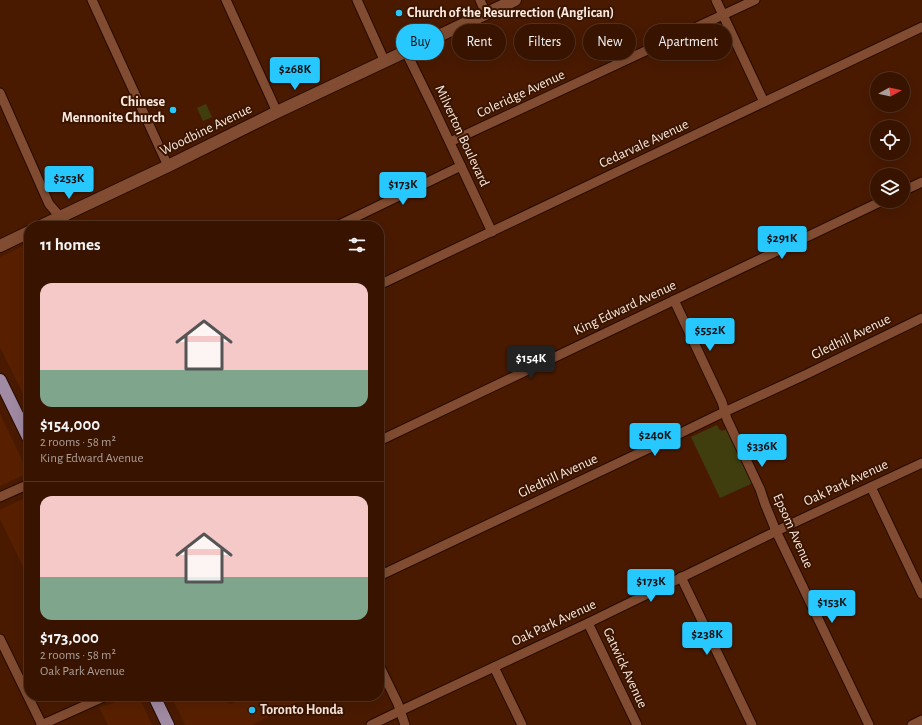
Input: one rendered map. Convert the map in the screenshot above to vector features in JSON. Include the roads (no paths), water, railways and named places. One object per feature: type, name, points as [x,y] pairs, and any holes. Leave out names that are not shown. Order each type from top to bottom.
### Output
[{"type":"main road","name":"Woodbine Avenue","points":[[444,34],[515,0]]},
{"type":"main road","name":"Woodbine Avenue","points":[[67,221],[168,166],[277,112],[396,57]]},
{"type":"main road","points":[[0,246],[24,234]]},
{"type":"main road","points":[[0,380],[24,429]]},
{"type":"main road","points":[[156,701],[168,725]]},
{"type":"street","points":[[92,0],[168,166]]},
{"type":"street","points":[[226,0],[277,112]]},
{"type":"street","points":[[357,0],[385,62]]},
{"type":"street","points":[[480,0],[486,14]]},
{"type":"street","points":[[716,0],[764,102]]},
{"type":"street","name":"Coleridge Avenue","points":[[450,142],[755,0]]},
{"type":"street","name":"Cedarvale Avenue","points":[[384,283],[922,27]]},
{"type":"street","name":"Milverton Boulevard","points":[[410,60],[492,232]]},
{"type":"street","points":[[0,93],[49,204],[64,221]]},
{"type":"street","points":[[347,221],[461,166]]},
{"type":"street","points":[[910,188],[922,182]]},
{"type":"street","name":"King Edward Avenue","points":[[384,439],[870,207]]},
{"type":"street","name":"Epsom Avenue","points":[[674,300],[722,402],[727,419],[760,489],[776,531],[869,725]]},
{"type":"street","name":"Gledhill Avenue","points":[[384,574],[725,411],[807,374],[922,318]]},
{"type":"street","name":"Oak Park Avenue","points":[[371,725],[588,623],[776,531],[922,463]]},
{"type":"street","points":[[0,497],[24,486]]},
{"type":"street","points":[[871,487],[922,594]]},
{"type":"street","points":[[681,577],[752,725]]},
{"type":"street","name":"Gatwick Avenue","points":[[588,623],[637,725]]},
{"type":"street","points":[[0,639],[24,688]]},
{"type":"street","points":[[494,667],[522,725]]},
{"type":"street","points":[[384,676],[405,725]]},
{"type":"street","points":[[30,701],[42,725],[95,701]]},
{"type":"street","points":[[912,725],[922,720]]},
{"type":"place","name":"Church of the Resurrection (Anglican)","points":[[399,13]]},
{"type":"place","name":"Chinese Mennonite Church","points":[[173,110]]},
{"type":"place","name":"Toronto Honda","points":[[252,710]]}]
